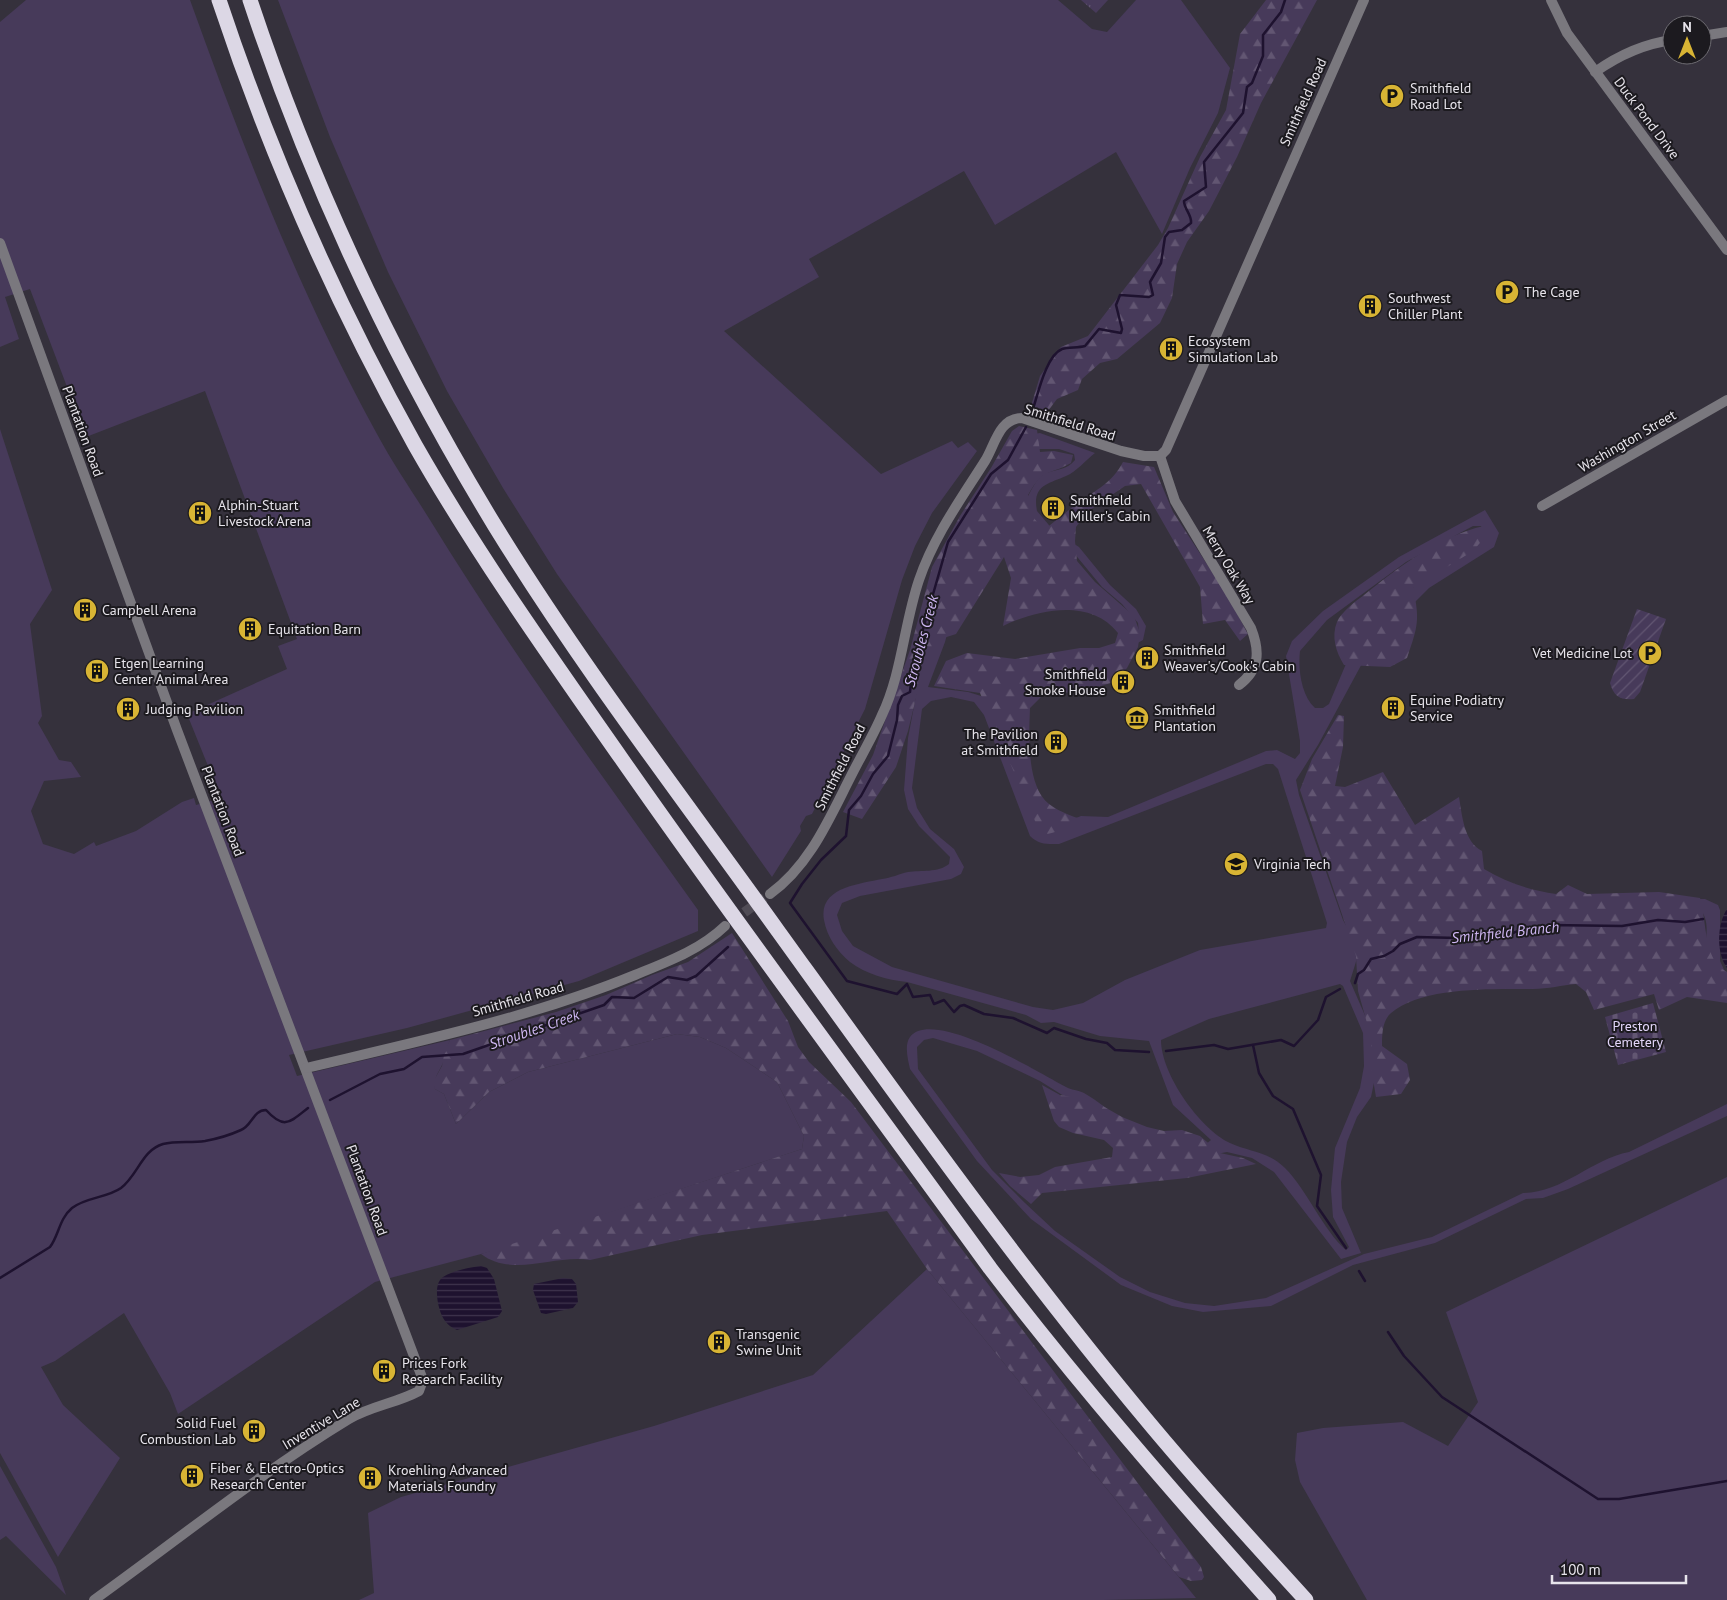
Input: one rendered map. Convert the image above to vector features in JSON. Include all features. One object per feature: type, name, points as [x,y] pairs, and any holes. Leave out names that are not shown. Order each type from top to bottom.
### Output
[{"type":"highway","points":[[219,0],[276,154],[336,292],[415,444],[461,522],[510,599],[659,813],[990,1268],[1037,1329],[1148,1464],[1269,1600]]},
{"type":"highway","points":[[250,0],[308,156],[367,291],[440,432],[534,588],[915,1122],[1026,1268],[1162,1438],[1218,1504],[1306,1600]]},
{"type":"street","name":"Smithfield Road","points":[[770,894],[801,866],[818,841],[882,715],[906,633],[915,592],[925,564],[942,529],[990,452],[1000,429],[1010,421],[1022,418],[1128,453],[1144,456],[1160,456],[1170,443],[1364,0]]},
{"type":"street","name":"Duck Pond Drive","points":[[1551,0],[1567,33],[1727,250]]},
{"type":"street","points":[[1712,34],[1727,32]]},
{"type":"street","points":[[1595,72],[1637,48],[1662,42]]},
{"type":"street","name":"Plantation Road","points":[[0,243],[177,730],[420,1370],[422,1387]]},
{"type":"street","name":"Washington Street","points":[[1542,506],[1727,400]]},
{"type":"street","name":"Merry Oak Way","points":[[1160,456],[1175,501],[1251,628],[1257,643],[1257,660],[1254,670],[1239,685]]},
{"type":"street","name":"Smithfield Road","points":[[306,1068],[463,1029],[597,991],[696,948],[725,926]]},
{"type":"street","name":"Inventive Lane","points":[[94,1600],[192,1526],[317,1440],[351,1418],[414,1394],[422,1387]]},
{"type":"green space","points":[[26,0],[190,0],[252,166],[298,275],[349,382],[383,445],[461,570],[527,668],[698,910],[698,931],[579,981],[407,1028],[289,1055],[297,1076],[450,1040],[436,1077],[435,1089],[444,1094],[456,1124],[489,1092],[528,1072],[677,1034],[700,1037],[726,1048],[777,1082],[804,1136],[802,1149],[500,1249],[375,1282],[178,1414],[170,1393],[124,1313],[55,1361],[41,1367],[63,1405],[120,1458],[58,1557],[0,1453],[0,429],[52,590],[30,624],[42,716],[38,723],[59,760],[71,762],[81,777],[44,781],[31,811],[43,844],[74,854],[94,842],[96,846],[136,831],[182,802],[194,798],[196,805],[221,798],[187,714],[287,669],[278,646],[297,639],[205,391],[86,437],[30,289],[5,297],[19,339],[0,347],[0,22]]},
{"type":"green space","points":[[278,0],[1058,0],[1092,29],[1107,32],[1136,0],[1181,0],[1230,68],[1218,113],[1190,168],[1162,234],[1116,152],[995,225],[964,171],[809,259],[819,277],[724,331],[881,474],[952,441],[958,448],[968,442],[977,451],[932,513],[915,546],[902,580],[865,709],[812,814],[806,816],[800,826],[801,831],[772,877],[557,574],[503,488],[447,391],[388,272],[330,137]]},
{"type":"green space","points":[[1081,0],[1108,0],[1096,13]]},
{"type":"green space","points":[[1266,0],[1317,0],[1261,103],[1237,157],[1209,211],[1187,242],[1177,264],[1172,298],[1160,323],[1117,359],[1100,363],[1082,379],[1078,390],[1057,399],[1042,419],[1028,416],[1040,376],[1061,347],[1088,336],[1158,245],[1168,228],[1200,157],[1226,110],[1240,34]]},
{"type":"green space","points":[[1019,426],[1037,430],[1040,452],[1054,451],[1073,455],[1071,463],[1042,476],[1028,495],[1033,517],[1044,530],[1109,481],[1123,462],[1154,467],[1173,512],[1227,595],[1248,634],[1240,641],[1225,620],[1203,624],[1200,587],[1141,484],[1125,486],[1087,512],[1076,527],[1075,541],[1077,561],[1095,582],[1134,616],[1140,633],[1138,647],[1127,668],[1114,682],[1081,692],[1045,693],[1030,708],[1030,759],[1036,785],[1049,804],[1058,810],[1088,822],[1045,835],[1038,828],[980,693],[934,686],[946,661],[967,653],[1015,659],[1080,648],[1099,648],[1115,643],[1118,633],[1107,622],[1094,615],[1079,611],[1064,610],[1032,615],[1003,626],[1011,578],[1004,557],[956,634],[934,641],[922,673],[908,731],[896,767],[862,819],[843,812],[873,755],[910,650],[932,567],[960,516],[1012,431]]},
{"type":"green space","points":[[1040,433],[1095,453],[1070,474],[1048,484],[1039,491],[1036,502],[1037,511],[1054,531],[1079,547],[1110,585],[1136,609],[1146,626],[1143,640],[1103,662],[994,708],[991,712],[1041,826],[1047,829],[1081,816],[1108,817],[1266,751],[1277,750],[1295,759],[1300,753],[1300,741],[1286,656],[1292,641],[1323,611],[1399,557],[1485,510],[1499,533],[1494,547],[1429,588],[1372,645],[1318,745],[1296,780],[1299,795],[1343,920],[1354,940],[1359,940],[1446,914],[1488,910],[1566,907],[1651,898],[1705,899],[1718,905],[1720,910],[1720,961],[1727,976],[1727,989],[1720,982],[1708,960],[1706,948],[1707,930],[1703,912],[1698,906],[1690,905],[1467,921],[1421,930],[1365,947],[1359,952],[1350,981],[1374,1036],[1375,1078],[1371,1097],[1357,1117],[1347,1142],[1341,1182],[1342,1208],[1361,1253],[1341,1259],[1274,1172],[1252,1158],[1227,1152],[1180,1161],[1155,1160],[1121,1132],[1040,1081],[977,1051],[933,1038],[924,1040],[917,1047],[918,1069],[992,1170],[1025,1203],[1055,1231],[1120,1277],[1150,1292],[1185,1303],[1214,1306],[1266,1298],[1364,1254],[1432,1237],[1523,1193],[1551,1188],[1602,1161],[1629,1152],[1727,1104],[1727,1116],[1568,1189],[1543,1198],[1526,1199],[1435,1243],[1353,1265],[1271,1306],[1203,1312],[1172,1306],[1121,1285],[1031,1219],[977,1161],[910,1069],[907,1048],[908,1040],[922,1030],[941,1030],[963,1036],[987,1046],[1068,1088],[1084,1093],[1130,1127],[1146,1145],[1154,1150],[1176,1153],[1192,1150],[1206,1144],[1211,1140],[1173,1105],[1149,1041],[1100,1036],[1054,1022],[1041,1023],[1026,1015],[870,973],[850,962],[841,953],[830,938],[824,920],[824,909],[827,900],[842,889],[908,872],[940,869],[949,864],[950,857],[919,826],[908,809],[904,790],[908,738],[919,680],[942,616],[961,551],[1003,486],[1022,451],[1028,435]],"holes":[[[1038,449],[1059,449],[1074,454],[1075,460],[1065,467],[1046,473],[1035,484],[1027,498],[1033,520],[1050,537],[1069,547],[1102,587],[1122,604],[1138,623],[1139,634],[1135,639],[1022,690],[991,699],[968,692],[928,687],[945,642],[965,567],[985,526],[1033,451]],[[1473,526],[1481,526],[1483,531],[1475,547],[1417,584],[1382,616],[1351,652],[1329,704],[1323,708],[1315,708],[1310,703],[1304,689],[1300,666],[1300,651],[1327,620],[1406,562]],[[951,697],[974,702],[984,715],[1030,836],[1043,843],[1059,844],[1266,764],[1273,764],[1278,769],[1327,923],[1326,928],[1200,950],[1125,980],[1083,1003],[1053,1010],[1033,1007],[892,967],[853,946],[842,931],[837,915],[842,903],[860,896],[951,879],[961,874],[964,867],[954,849],[930,829],[917,808],[912,788],[922,709],[931,701]],[[1340,984],[1343,986],[1363,1033],[1364,1066],[1360,1088],[1335,1148],[1331,1190],[1333,1217],[1349,1247],[1346,1250],[1330,1232],[1301,1187],[1279,1162],[1258,1152],[1237,1146],[1218,1136],[1195,1113],[1175,1084],[1163,1054],[1161,1040],[1209,1019]]]},
{"type":"green space","points":[[1484,526],[1485,537],[1473,551],[1413,588],[1417,608],[1417,623],[1407,658],[1390,667],[1344,665],[1337,650],[1334,633],[1339,618],[1345,611],[1391,574],[1420,554],[1451,537]]},
{"type":"green space","points":[[1637,609],[1666,619],[1640,692],[1634,699],[1625,699],[1618,697],[1613,692],[1610,683]]},
{"type":"green space","points":[[1338,715],[1344,716],[1343,747],[1335,786],[1345,787],[1383,772],[1415,825],[1459,797],[1468,835],[1476,847],[1482,851],[1484,869],[1493,874],[1519,885],[1556,894],[1568,885],[1587,894],[1659,892],[1700,898],[1710,950],[1719,967],[1727,972],[1727,1003],[1687,997],[1659,1010],[1654,994],[1594,1010],[1586,992],[1576,984],[1539,989],[1480,989],[1421,998],[1404,1004],[1391,1013],[1384,1024],[1382,1033],[1382,1046],[1407,1064],[1410,1080],[1401,1094],[1376,1097],[1372,1073],[1371,1037],[1358,991],[1356,956],[1300,790],[1312,759]]},
{"type":"green space","points":[[732,933],[788,1021],[798,1047],[809,1062],[851,1102],[1201,1567],[1204,1577],[1202,1580],[1191,1581],[1179,1577],[927,1269],[887,1211],[702,1235],[590,1260],[563,1260],[520,1265],[493,1261],[481,1254],[802,1149],[804,1136],[777,1082],[726,1048],[700,1037],[677,1034],[528,1072],[489,1092],[456,1124],[444,1094],[435,1089],[433,1082],[442,1066],[445,1050],[450,1040],[556,1012],[606,995],[688,962]]},
{"type":"green space","name":"Preston Cemetery","points":[[1653,1003],[1666,1052],[1618,1065],[1605,1017]]},
{"type":"green space","points":[[1042,1085],[1060,1095],[1094,1101],[1122,1117],[1147,1127],[1164,1131],[1182,1130],[1200,1136],[1220,1153],[1243,1158],[1256,1164],[1187,1178],[1042,1193],[1031,1204],[1010,1186],[999,1173],[1020,1177],[1039,1175],[1055,1167],[1112,1157],[1113,1148],[1104,1140],[1073,1133],[1059,1127],[1054,1121]]},
{"type":"green space","points":[[1727,1177],[1727,1600],[1367,1600],[1300,1482],[1295,1460],[1297,1433],[1323,1428],[1403,1422],[1448,1446],[1478,1402],[1446,1312]]},
{"type":"green space","points":[[927,1269],[1196,1598],[1104,1600],[359,1600],[374,1593],[368,1513],[401,1497],[654,1426],[813,1375]]},
{"type":"green space","points":[[0,1466],[56,1567],[66,1595],[6,1536],[0,1540]]},
{"type":"shaded area","points":[[1727,909],[1727,968],[1721,955],[1719,939],[1721,922]]},
{"type":"shaded area","points":[[481,1266],[487,1268],[494,1279],[502,1311],[498,1317],[457,1330],[442,1317],[437,1298],[438,1286],[443,1277],[447,1275]]},
{"type":"shaded area","points":[[563,1278],[572,1279],[576,1284],[578,1302],[573,1308],[546,1314],[541,1313],[533,1290],[534,1284]]},
{"type":"waterway","name":"Stroubles Creek","points":[[1031,415],[1046,369],[1056,353],[1062,349],[1085,346],[1099,329],[1121,333],[1122,329],[1116,305],[1120,295],[1149,297],[1153,295],[1150,282],[1161,263],[1165,237],[1169,232],[1182,230],[1191,223],[1184,201],[1206,187],[1204,162],[1243,113],[1247,87],[1252,83],[1263,56],[1263,35],[1281,12],[1285,0]]},
{"type":"waterway","name":"Stroubles Creek","points":[[1026,427],[1008,460],[991,474],[948,542],[913,664],[910,692],[902,696],[898,705],[897,720],[888,756],[873,774],[861,796],[849,810],[846,836],[821,860],[790,903],[847,981],[897,994],[907,984],[913,997],[930,995],[934,1004],[944,1000],[954,1012],[964,1005],[984,1014],[1013,1018],[1047,1033],[1054,1028],[1086,1039],[1107,1043],[1115,1050],[1149,1052]]},
{"type":"waterway","name":"Smithfield Branch","points":[[1355,983],[1358,974],[1364,970],[1371,959],[1384,956],[1400,944],[1417,937],[1458,938],[1513,933],[1521,930],[1534,930],[1550,925],[1622,926],[1658,920],[1685,922],[1703,919]]},
{"type":"waterway","name":"Stroubles Creek","points":[[330,1100],[380,1074],[404,1069],[422,1057],[463,1054],[604,1005],[612,997],[634,998],[668,977],[687,980],[696,976],[728,947]]},
{"type":"waterway","name":"Smithfield Branch","points":[[1166,1051],[1214,1045],[1228,1049],[1281,1040],[1294,1046],[1318,1020],[1326,997],[1340,989]]},
{"type":"waterway","points":[[1253,1045],[1259,1073],[1273,1096],[1293,1109],[1321,1175],[1317,1206],[1346,1248]]},
{"type":"waterway","name":"Stroubles Creek","points":[[0,1278],[50,1247],[64,1217],[72,1208],[78,1204],[109,1194],[127,1183],[145,1157],[156,1147],[168,1143],[205,1141],[237,1132],[245,1128],[255,1115],[266,1110],[278,1120],[288,1122],[308,1108]]},
{"type":"waterway","points":[[1359,1271],[1365,1281]]},
{"type":"waterway","points":[[1388,1332],[1404,1356],[1442,1397],[1598,1499],[1619,1499],[1727,1481]]},
{"type":"tunnel","points":[[732,921],[770,894]]},
{"type":"place","name":"Smithfield Road Lot","points":[[1392,96]]},
{"type":"place","name":"The Cage","points":[[1507,292]]},
{"type":"place","name":"Southwest Chiller Plant","points":[[1370,306]]},
{"type":"place","name":"Ecosystem Simulation Lab","points":[[1171,349]]},
{"type":"place","name":"Smithfield Miller's Cabin","points":[[1053,508]]},
{"type":"place","name":"Alphin-Stuart Livestock Arena","points":[[200,513]]},
{"type":"place","name":"Campbell Arena","points":[[85,610]]},
{"type":"place","name":"Equitation Barn","points":[[250,629]]},
{"type":"place","name":"Vet Medicine Lot","points":[[1650,653]]},
{"type":"place","name":"Smithfield Weaver's/Cook's Cabin","points":[[1147,658]]},
{"type":"place","name":"Etgen Learning Center Animal Area","points":[[97,671]]},
{"type":"place","name":"Smithfield Smoke House","points":[[1123,682]]},
{"type":"place","name":"Equine Podiatry Service","points":[[1393,708]]},
{"type":"place","name":"Judging Pavilion","points":[[128,709]]},
{"type":"place","name":"Smithfield Plantation","points":[[1137,718]]},
{"type":"place","name":"The Pavilion at Smithfield","points":[[1056,742]]},
{"type":"place","name":"Virginia Tech","points":[[1236,864]]},
{"type":"place","name":"Transgenic Swine Unit","points":[[719,1342]]},
{"type":"place","name":"Prices Fork Research Facility","points":[[384,1371]]},
{"type":"place","name":"Solid Fuel Combustion Lab","points":[[254,1431]]},
{"type":"place","name":"Fiber & Electro-Optics Research Center","points":[[192,1476]]},
{"type":"place","name":"Kroehling Advanced Materials Foundry","points":[[370,1478]]}]
